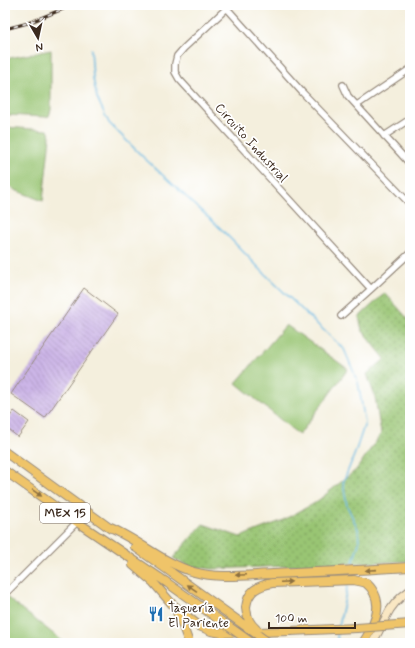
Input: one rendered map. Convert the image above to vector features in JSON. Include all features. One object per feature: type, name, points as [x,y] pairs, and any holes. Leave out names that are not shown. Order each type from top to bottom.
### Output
[{"type":"main road","name":"MEX 15","points":[[5,452],[270,643]]},
{"type":"main road","name":"MEX 15","points":[[5,471],[252,643]]},
{"type":"main road","points":[[108,527],[118,531],[164,559],[192,572],[205,575],[238,576],[410,567]]},
{"type":"main road","points":[[125,555],[134,566],[153,582],[172,604],[199,626],[222,634],[410,624]]},
{"type":"main road","points":[[270,643],[247,618],[246,607],[249,596],[256,588],[272,583],[354,580],[366,583],[370,587],[376,596],[378,607],[368,636],[363,643]]},
{"type":"main road","points":[[372,643],[390,609],[410,590]]},
{"type":"main road","points":[[172,604],[181,621],[189,643]]},
{"type":"street","points":[[225,7],[302,92],[410,204]]},
{"type":"street","name":"Circuito Industrial","points":[[225,7],[177,56],[175,72],[179,79],[371,289]]},
{"type":"street","points":[[357,105],[410,69]]},
{"type":"street","points":[[343,85],[348,96],[410,164]]},
{"type":"street","points":[[384,136],[410,119]]},
{"type":"street","points":[[341,316],[410,253]]},
{"type":"street","points":[[5,594],[77,522]]},
{"type":"green space","points":[[51,50],[51,110],[49,116],[5,115],[5,61],[10,58]]},
{"type":"green space","points":[[5,127],[47,130],[49,132],[50,137],[43,201],[15,190],[5,183]]},
{"type":"green space","points":[[385,293],[410,321],[410,561],[212,569],[188,566],[173,558],[203,524],[240,537],[281,521],[315,503],[356,470],[381,434],[375,397],[367,374],[385,359],[362,330],[359,317]]},
{"type":"green space","points":[[286,325],[348,369],[299,435],[236,383]]},
{"type":"green space","points":[[5,596],[65,643],[5,643]]},
{"type":"building","points":[[84,288],[118,314],[45,418],[11,394]]},
{"type":"building","points":[[14,411],[29,422],[18,437],[5,427],[5,423]]},
{"type":"waterway","points":[[91,49],[93,78],[97,98],[109,123],[142,156],[219,227],[266,275],[344,349],[358,382],[365,423],[343,483],[347,506],[358,529],[359,543],[353,562]]},
{"type":"waterway","points":[[339,626],[348,583]]},
{"type":"waterway","points":[[338,631],[337,638],[340,643]]},
{"type":"railway","points":[[5,29],[28,23],[73,5]]},
{"type":"place","name":"Taquería El Pariente","points":[[156,614]]}]
